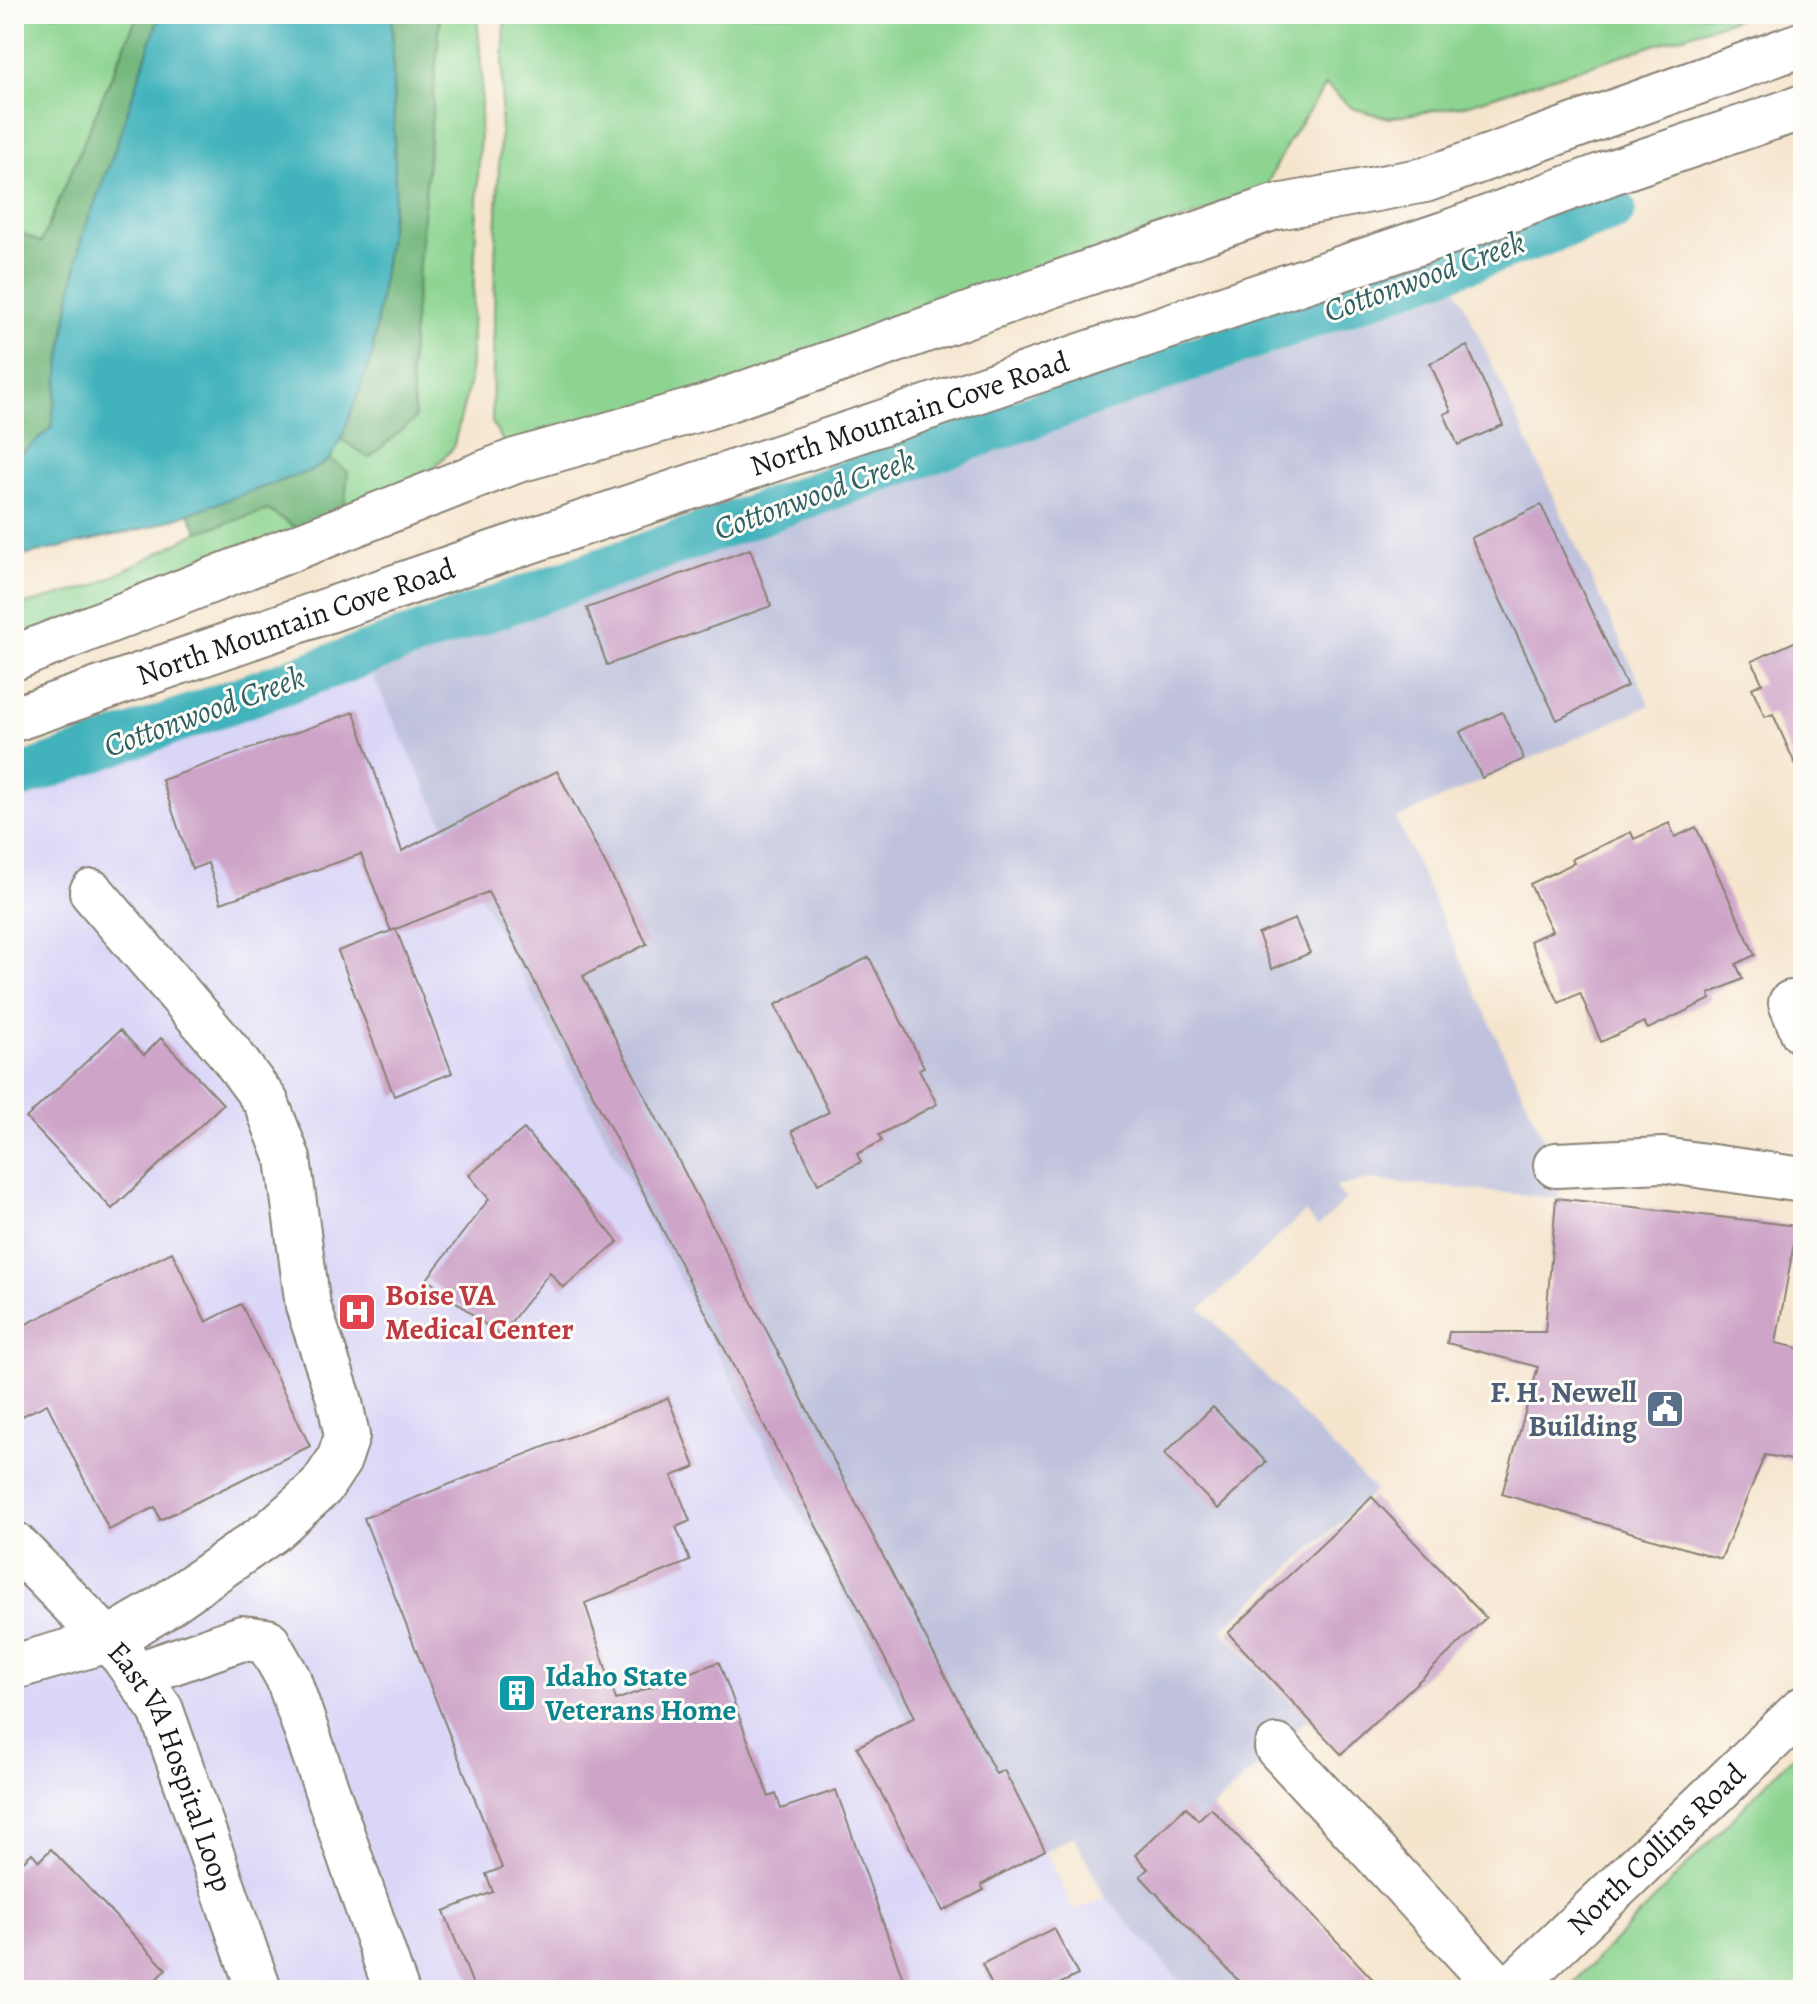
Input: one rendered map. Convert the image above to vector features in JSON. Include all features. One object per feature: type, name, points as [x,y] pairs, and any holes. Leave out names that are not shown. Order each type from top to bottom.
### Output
[{"type":"street","points":[[14,658],[515,461],[706,407],[1272,208],[1425,180],[1803,44]]},
{"type":"street","name":"North Mountain Cove Road","points":[[14,719],[488,555],[1447,233],[1609,173],[1803,107]]},
{"type":"street","points":[[1425,180],[1447,233]]},
{"type":"street","points":[[14,1544],[108,1640],[156,1612],[272,1531],[321,1487],[339,1460],[347,1436],[339,1398],[308,1306],[288,1159],[266,1102],[229,1052],[92,892]]},
{"type":"street","points":[[1556,1165],[1663,1160],[1803,1180]]},
{"type":"street","points":[[136,1675],[242,1638],[267,1641],[288,1678],[396,1990]]},
{"type":"street","name":"East VA Hospital Loop","points":[[14,1667],[108,1640],[136,1675],[161,1710],[259,1990]]},
{"type":"street","name":"North Collins Road","points":[[1509,1990],[1803,1709]]},
{"type":"street","points":[[1277,1747],[1501,1990]]},
{"type":"shaded area","points":[[1457,289],[1650,705],[1396,819],[1565,1185],[1556,1198],[1370,1180],[1334,1187],[1346,1199],[1318,1227],[1305,1212],[1201,1309],[1375,1491],[1222,1630],[1307,1719],[1141,1876],[1247,1990],[1188,1990],[1106,1898],[1074,1836],[991,1880],[449,835],[371,673]]},
{"type":"shaded area","name":"Boise VA Medical Center","points":[[362,655],[991,1879],[1045,1850],[1074,1911],[1106,1898],[1188,1990],[14,1990],[14,775]]},
{"type":"green space","points":[[14,14],[138,14],[41,243],[17,231],[19,158],[14,152]]},
{"type":"green space","points":[[138,14],[160,14],[112,158],[82,236],[51,428],[14,460],[14,364],[21,357],[14,354],[14,152],[19,158],[17,231],[41,243]]},
{"type":"green space","points":[[392,14],[439,14],[440,20],[410,370],[415,419],[369,458],[341,439],[372,356],[395,191]]},
{"type":"green space","points":[[439,14],[477,14],[482,77],[470,380],[453,448],[408,495],[14,645],[14,607],[95,586],[198,532],[268,510],[298,529],[348,472],[330,459],[341,439],[369,457],[415,419],[410,370]]},
{"type":"green space","points":[[505,14],[1752,14],[1466,105],[1389,118],[1352,108],[1326,85],[1289,141],[1264,190],[515,461],[492,423]]},
{"type":"green space","points":[[330,459],[348,472],[344,509],[298,529],[268,510],[198,532],[189,513],[315,469]]},
{"type":"green space","points":[[1803,1745],[1803,1990],[1567,1990]]},
{"type":"water","points":[[160,14],[392,14],[395,191],[372,356],[341,439],[330,459],[315,469],[150,527],[14,558],[14,460],[51,428],[82,236],[112,158]]},
{"type":"building","points":[[1467,346],[1503,425],[1458,445],[1444,414],[1451,411],[1430,363]]},
{"type":"building","points":[[1541,505],[1627,686],[1557,720],[1471,538]]},
{"type":"building","points":[[750,549],[771,606],[607,665],[587,608]]},
{"type":"building","points":[[1803,638],[1803,782],[1773,714],[1765,717],[1752,688],[1762,683],[1752,661]]},
{"type":"building","points":[[354,712],[402,851],[557,771],[647,944],[583,976],[996,1774],[1004,1770],[1045,1850],[981,1885],[984,1890],[943,1911],[857,1747],[915,1717],[488,892],[391,931],[361,854],[221,903],[208,863],[192,869],[162,780]]},
{"type":"building","points":[[1502,712],[1524,759],[1482,778],[1460,732]]},
{"type":"building","points":[[1669,823],[1675,837],[1696,827],[1755,955],[1736,964],[1743,979],[1709,994],[1711,999],[1648,1029],[1644,1022],[1601,1042],[1580,993],[1559,1003],[1530,941],[1552,931],[1530,884],[1574,863],[1572,859],[1631,832],[1634,839]]},
{"type":"building","points":[[1295,919],[1310,953],[1272,969],[1258,934]]},
{"type":"building","points":[[396,929],[452,1073],[394,1096],[338,951]]},
{"type":"building","points":[[869,957],[924,1067],[919,1069],[937,1104],[879,1135],[882,1141],[857,1154],[861,1162],[818,1184],[792,1131],[829,1112],[775,1005]]},
{"type":"building","points":[[120,1030],[144,1055],[161,1038],[223,1104],[112,1209],[26,1118]]},
{"type":"building","points":[[524,1129],[618,1242],[563,1288],[550,1272],[500,1336],[427,1279],[489,1199],[469,1175]]},
{"type":"building","name":"F. H. Newell Building","points":[[1556,1198],[1797,1226],[1776,1343],[1803,1349],[1803,1462],[1765,1455],[1721,1559],[1502,1494],[1538,1367],[1447,1343],[1449,1332],[1545,1332]]},
{"type":"building","points":[[172,1252],[206,1322],[241,1304],[310,1446],[160,1520],[155,1507],[109,1530],[47,1404],[14,1420],[14,1330]]},
{"type":"building","name":"Idaho State Veterans Home","points":[[668,1398],[695,1467],[672,1476],[690,1521],[676,1527],[690,1561],[585,1603],[616,1700],[719,1662],[769,1797],[776,1794],[781,1809],[836,1790],[907,1990],[475,1990],[444,1911],[493,1892],[486,1874],[502,1868],[364,1518]]},
{"type":"building","points":[[1213,1407],[1266,1462],[1218,1509],[1164,1454]]},
{"type":"building","points":[[1372,1497],[1486,1618],[1341,1754],[1228,1633]]},
{"type":"building","points":[[1186,1807],[1198,1820],[1211,1808],[1383,1990],[1247,1990],[1140,1876],[1148,1869],[1135,1855]]},
{"type":"building","points":[[51,1849],[166,1969],[146,1990],[14,1990],[14,1870],[32,1853],[39,1861]]},
{"type":"building","points":[[1054,1928],[1078,1975],[1047,1990],[994,1990],[982,1964]]},
{"type":"waterway","name":"Cottonwood Creek","points":[[14,779],[1614,209]]},
{"type":"place","name":"Boise VA Medical Center","points":[[357,1312]]},
{"type":"place","name":"F. H. Newell Building","points":[[1665,1409]]},
{"type":"place","name":"Idaho State Veterans Home","points":[[517,1693]]}]
